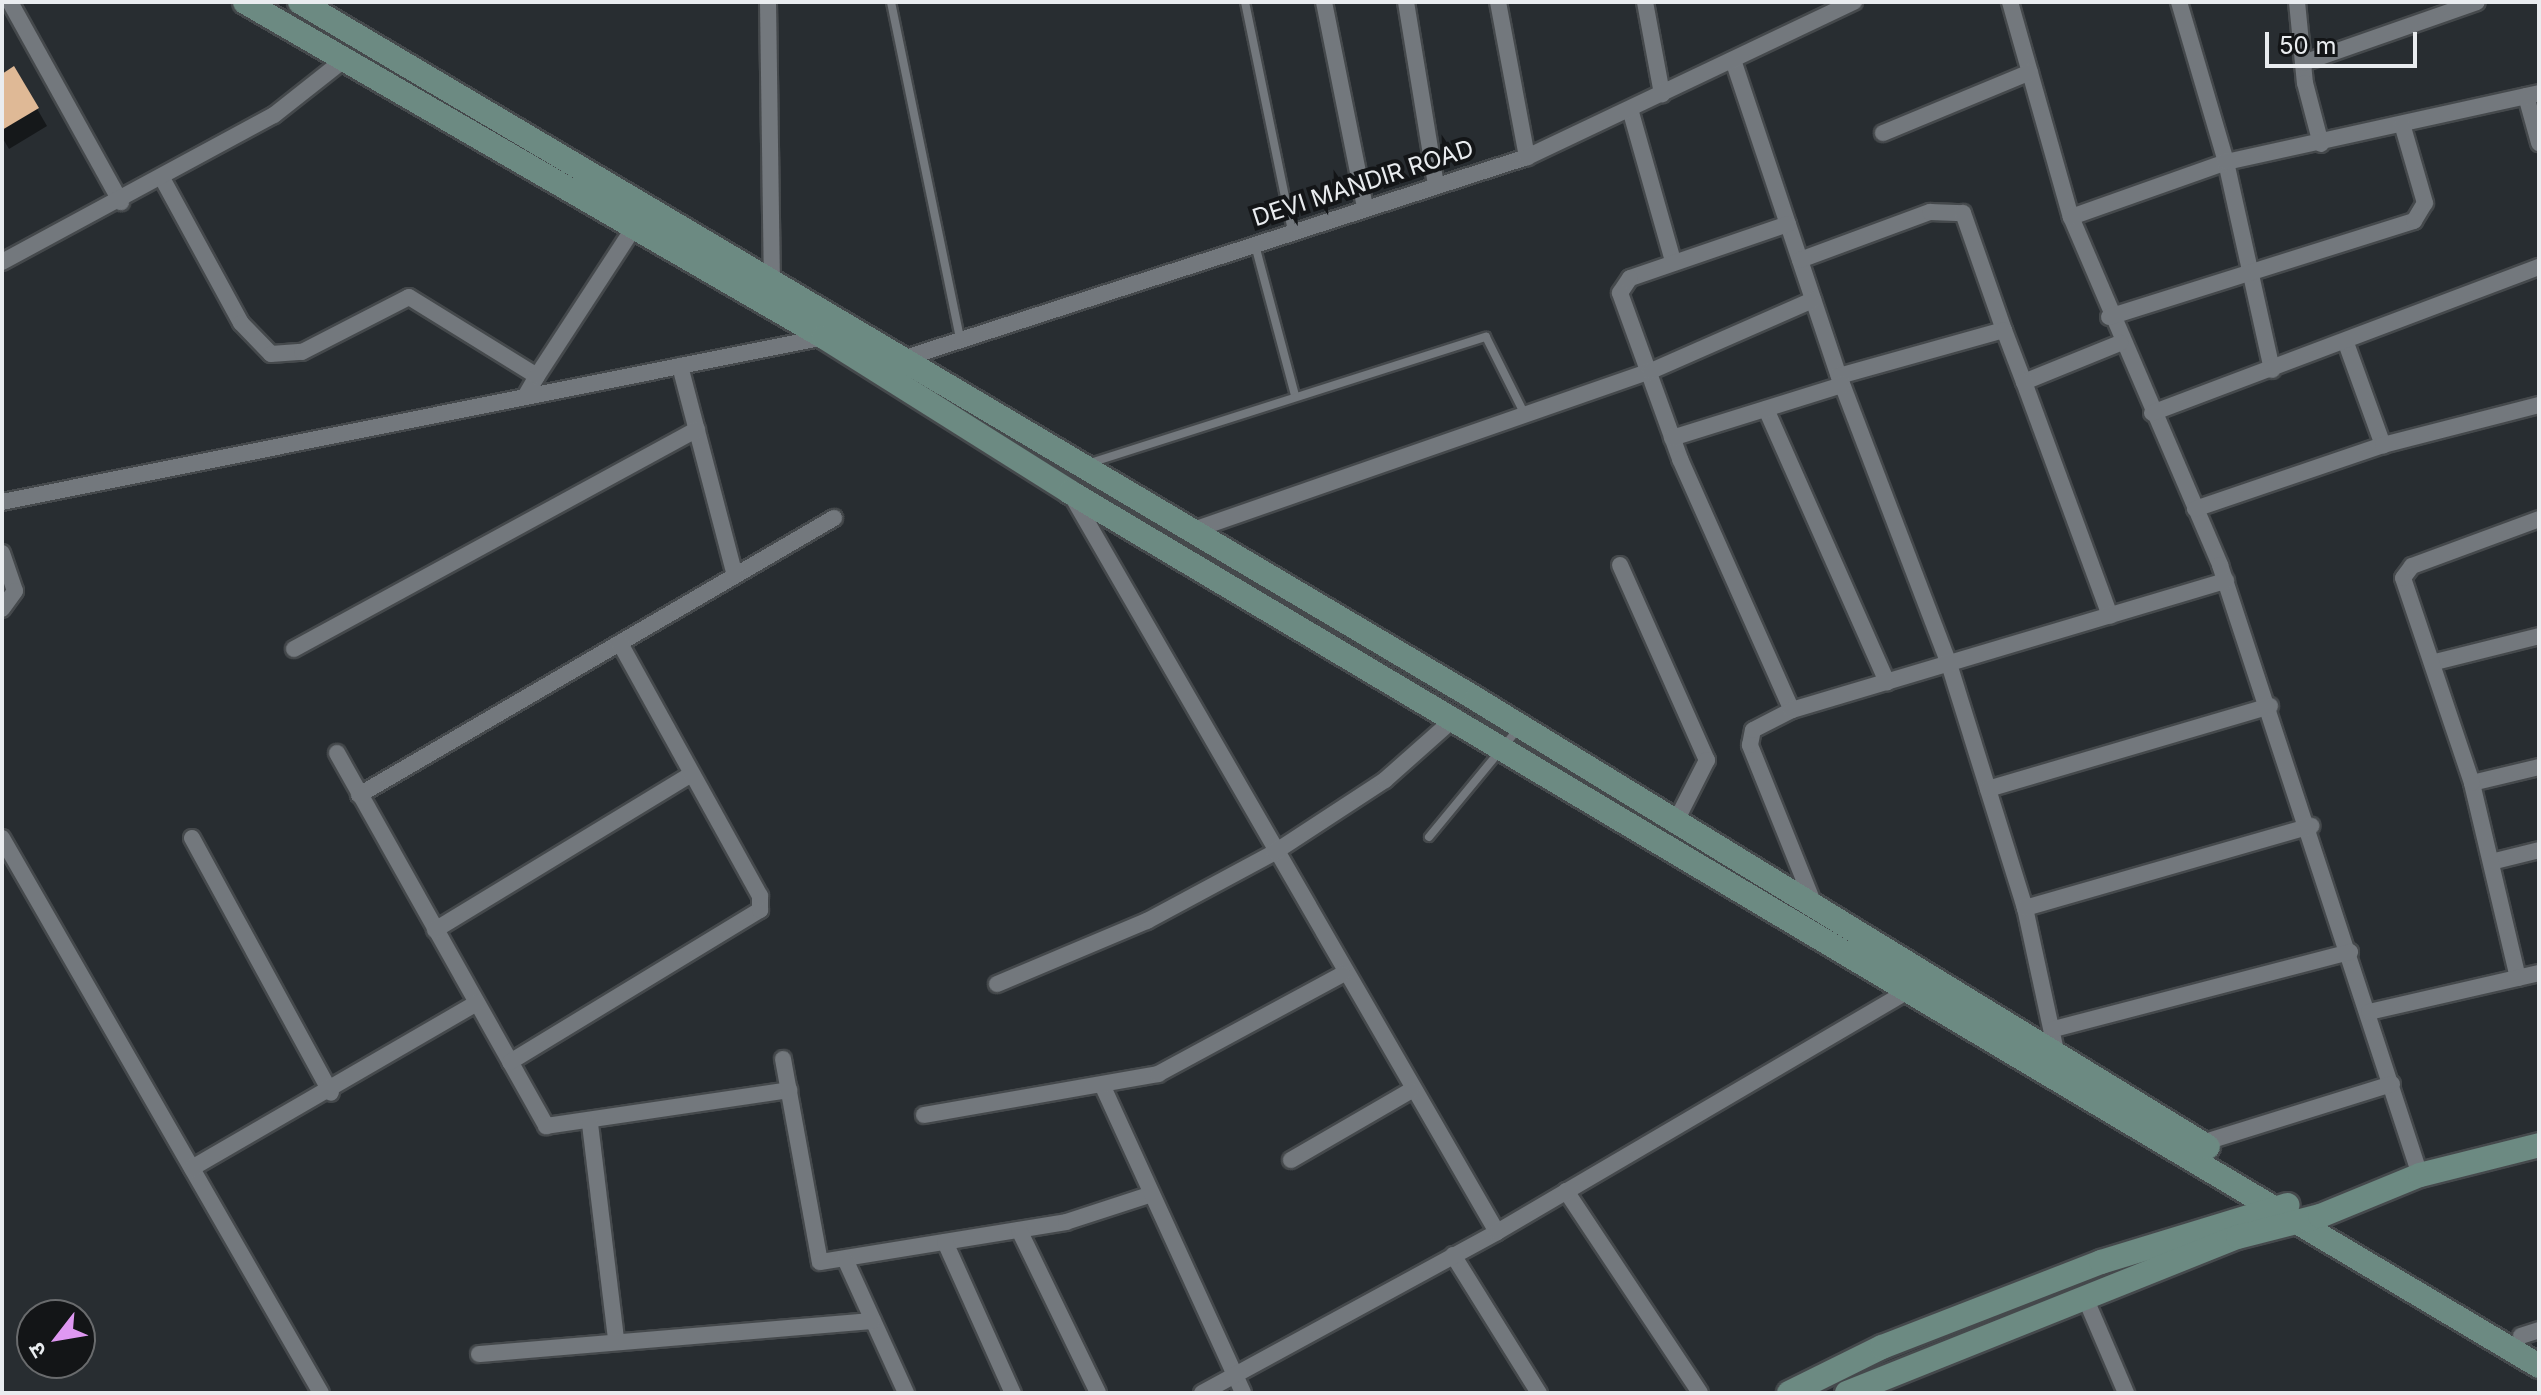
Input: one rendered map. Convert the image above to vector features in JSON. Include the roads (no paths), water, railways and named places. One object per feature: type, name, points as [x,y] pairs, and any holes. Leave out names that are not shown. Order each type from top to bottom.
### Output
[{"type":"street","points":[[245,2],[341,62],[824,337],[871,370],[1070,492],[1456,717],[1909,990],[2533,1338]]},
{"type":"street","points":[[300,2],[904,358],[1186,533],[1519,727],[1674,825],[1816,909],[2055,1040],[2202,1143],[2308,1210],[2539,1366]]},
{"type":"street","points":[[768,2],[772,282]]},
{"type":"street","points":[[1324,2],[1365,208]]},
{"type":"street","points":[[1406,2],[1436,185]]},
{"type":"street","points":[[1498,2],[1527,157]]},
{"type":"street","points":[[1645,2],[1662,94]]},
{"type":"street","points":[[2010,2],[2071,217],[2120,343],[2226,581],[2311,826],[2420,1175]]},
{"type":"street","points":[[2179,2],[2226,162],[2272,370]]},
{"type":"street","points":[[2297,2],[2303,63],[2321,144]]},
{"type":"street","points":[[2303,63],[2477,2]]},
{"type":"street","points":[[12,3],[121,202]]},
{"type":"street","name":"DEVI MANDIR ROAD","points":[[871,370],[1527,157],[1847,4]]},
{"type":"street","points":[[1733,60],[1840,380],[1949,664],[2025,908],[2055,1040]]},
{"type":"street","points":[[2,261],[121,202],[303,97],[341,62]]},
{"type":"street","points":[[1883,133],[2030,72]]},
{"type":"street","points":[[2071,217],[2226,162],[2321,144],[2532,95],[2539,143]]},
{"type":"street","points":[[1630,109],[1673,261]]},
{"type":"street","points":[[2109,317],[2421,216],[2425,203],[2402,124]]},
{"type":"street","points":[[162,178],[241,323],[271,354],[302,352],[409,297],[537,376]]},
{"type":"street","points":[[1800,260],[1930,212],[1963,213],[2110,616]]},
{"type":"street","points":[[1788,224],[1630,278],[1620,293],[1651,371],[1672,438],[1792,710]]},
{"type":"street","points":[[525,397],[632,230]]},
{"type":"street","points":[[2152,413],[2346,343],[2539,267]]},
{"type":"street","points":[[1186,533],[1523,411],[1651,371],[1813,300]]},
{"type":"street","points":[[1672,438],[1766,409],[1840,380],[2004,330]]},
{"type":"street","points":[[2,502],[854,331]]},
{"type":"street","points":[[2024,382],[2120,343]]},
{"type":"street","points":[[2346,343],[2383,445]]},
{"type":"street","points":[[680,366],[735,575]]},
{"type":"street","points":[[2195,509],[2383,445],[2539,405]]},
{"type":"street","points":[[1766,409],[1887,682]]},
{"type":"street","points":[[294,649],[697,429]]},
{"type":"street","points":[[1070,492],[1410,1091],[1497,1232]]},
{"type":"street","points":[[359,795],[834,518]]},
{"type":"street","points":[[2518,978],[2472,783],[2406,571],[2539,519]]},
{"type":"street","points":[[2,553],[15,591],[2,609]]},
{"type":"street","points":[[1620,565],[1707,760],[1674,825]]},
{"type":"street","points":[[1821,937],[1816,909],[1750,745],[1753,730],[1792,710],[2226,581]]},
{"type":"street","points":[[2435,662],[2539,636]]},
{"type":"street","points":[[510,1062],[760,910],[760,896],[690,775],[620,643]]},
{"type":"street","points":[[1988,789],[2270,706]]},
{"type":"street","points":[[997,984],[1147,921],[1275,852],[1385,780],[1456,717]]},
{"type":"street","points":[[337,753],[546,1126],[590,1124],[789,1090]]},
{"type":"street","points":[[2472,783],[2539,767]]},
{"type":"street","points":[[435,930],[690,775]]},
{"type":"street","points":[[2025,908],[2311,826]]},
{"type":"street","points":[[2,838],[321,1393]]},
{"type":"street","points":[[192,838],[331,1093]]},
{"type":"street","points":[[2491,862],[2539,850]]},
{"type":"street","points":[[2055,1040],[2350,952]]},
{"type":"street","points":[[2369,1012],[2539,973]]},
{"type":"street","points":[[924,1115],[1104,1089],[1158,1074],[1343,974]]},
{"type":"street","points":[[1202,1393],[1497,1232],[1909,990]]},
{"type":"street","points":[[192,1168],[331,1093],[477,1003]]},
{"type":"street","points":[[783,1059],[815,1257],[845,1259],[1019,1230],[1152,1194]]},
{"type":"street","points":[[2202,1143],[2392,1084]]},
{"type":"street","points":[[1104,1089],[1243,1393]]},
{"type":"street","points":[[1291,1160],[1410,1091]]},
{"type":"street","points":[[590,1124],[616,1339]]},
{"type":"street","points":[[1789,1393],[1882,1347],[2101,1262],[2308,1210],[2420,1175],[2539,1145]]},
{"type":"street","points":[[1566,1191],[1700,1393]]},
{"type":"street","points":[[1847,1393],[2084,1295],[2308,1210]]},
{"type":"street","points":[[1019,1230],[1098,1393]]},
{"type":"street","points":[[945,1242],[1013,1393]]},
{"type":"street","points":[[1453,1255],[1539,1393]]},
{"type":"street","points":[[845,1259],[906,1393]]},
{"type":"street","points":[[2084,1295],[2126,1393]]},
{"type":"street","points":[[479,1354],[616,1339],[873,1321]]},
{"type":"lane","points":[[891,2],[960,339]]},
{"type":"lane","points":[[1245,2],[1292,231]]},
{"type":"lane","points":[[1255,243],[1295,395]]},
{"type":"lane","points":[[1080,467],[1295,395],[1486,337],[1523,411]]},
{"type":"lane","points":[[1429,837],[1519,727]]}]
